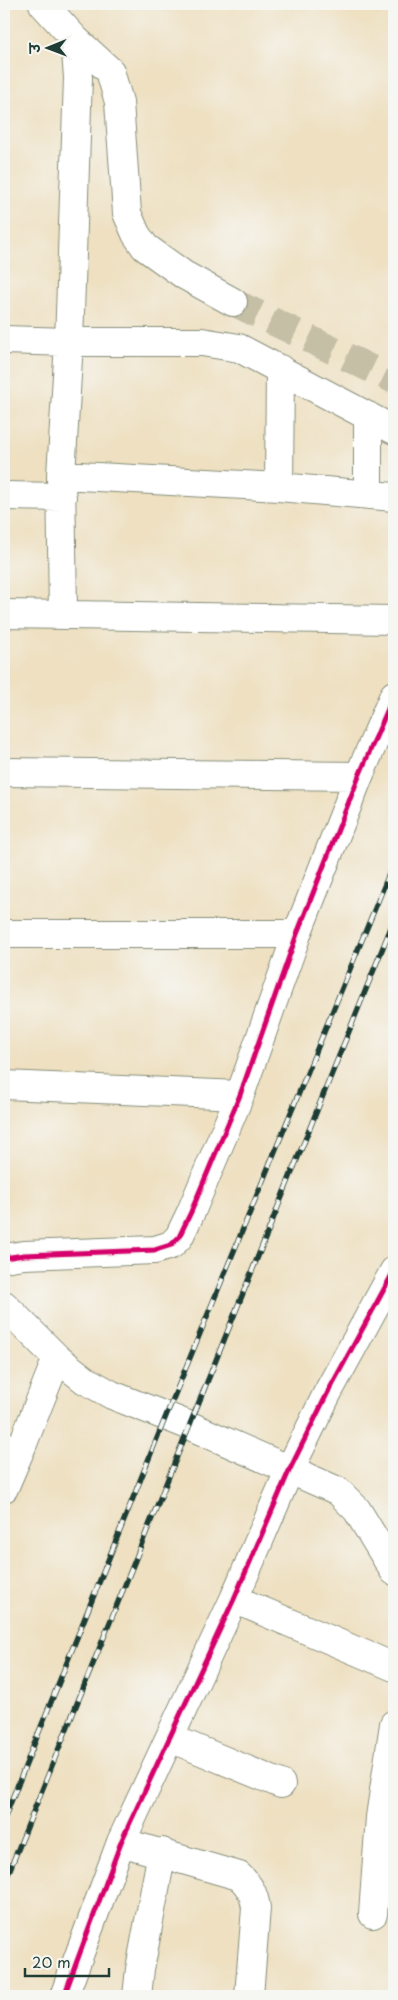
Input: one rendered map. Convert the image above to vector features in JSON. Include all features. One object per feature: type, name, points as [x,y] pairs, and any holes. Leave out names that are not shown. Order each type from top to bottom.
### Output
[{"type":"street","points":[[43,4],[110,71],[119,102],[127,214],[136,234],[145,247],[184,275],[233,302]]},
{"type":"street","points":[[63,614],[61,486],[69,342],[78,78],[75,38]]},
{"type":"street","points":[[4,340],[202,342],[239,348],[394,430]]},
{"type":"street","points":[[279,487],[280,369]]},
{"type":"street","points":[[4,496],[61,486],[279,487],[381,496],[368,416]]},
{"type":"street","points":[[4,614],[394,620]]},
{"type":"street","points":[[4,1258],[24,1255],[156,1250],[171,1245],[179,1237],[192,1212],[240,1095],[297,934],[359,776],[394,695]]},
{"type":"street","points":[[4,772],[359,776]]},
{"type":"street","points":[[4,934],[297,934]]},
{"type":"street","points":[[4,1086],[240,1095]]},
{"type":"street","points":[[64,1996],[121,1842],[234,1599],[289,1471],[382,1312],[394,1271]]},
{"type":"street","points":[[4,1305],[57,1358],[85,1380],[112,1395],[188,1425],[338,1491],[357,1510],[394,1571]]},
{"type":"street","points":[[4,1488],[13,1442],[57,1358]]},
{"type":"street","points":[[234,1599],[394,1667]]},
{"type":"street","points":[[373,1914],[387,1818],[394,1724]]},
{"type":"street","points":[[170,1738],[281,1784]]},
{"type":"street","points":[[121,1842],[162,1852],[239,1876],[248,1885],[254,1896],[256,1908],[249,1996]]},
{"type":"street","points":[[137,1996],[162,1852]]},
{"type":"tunnel","points":[[233,302],[394,380]]},
{"type":"railway","points":[[4,1819],[166,1416],[394,862]]},
{"type":"railway","points":[[4,1884],[394,920]]},
{"type":"cycle path","points":[[4,1258],[24,1255],[155,1250],[171,1245],[179,1237],[240,1095],[297,934],[359,776],[394,695]]},
{"type":"cycle path","points":[[64,1996],[121,1842],[234,1599],[289,1471],[328,1392],[394,1271]]}]
